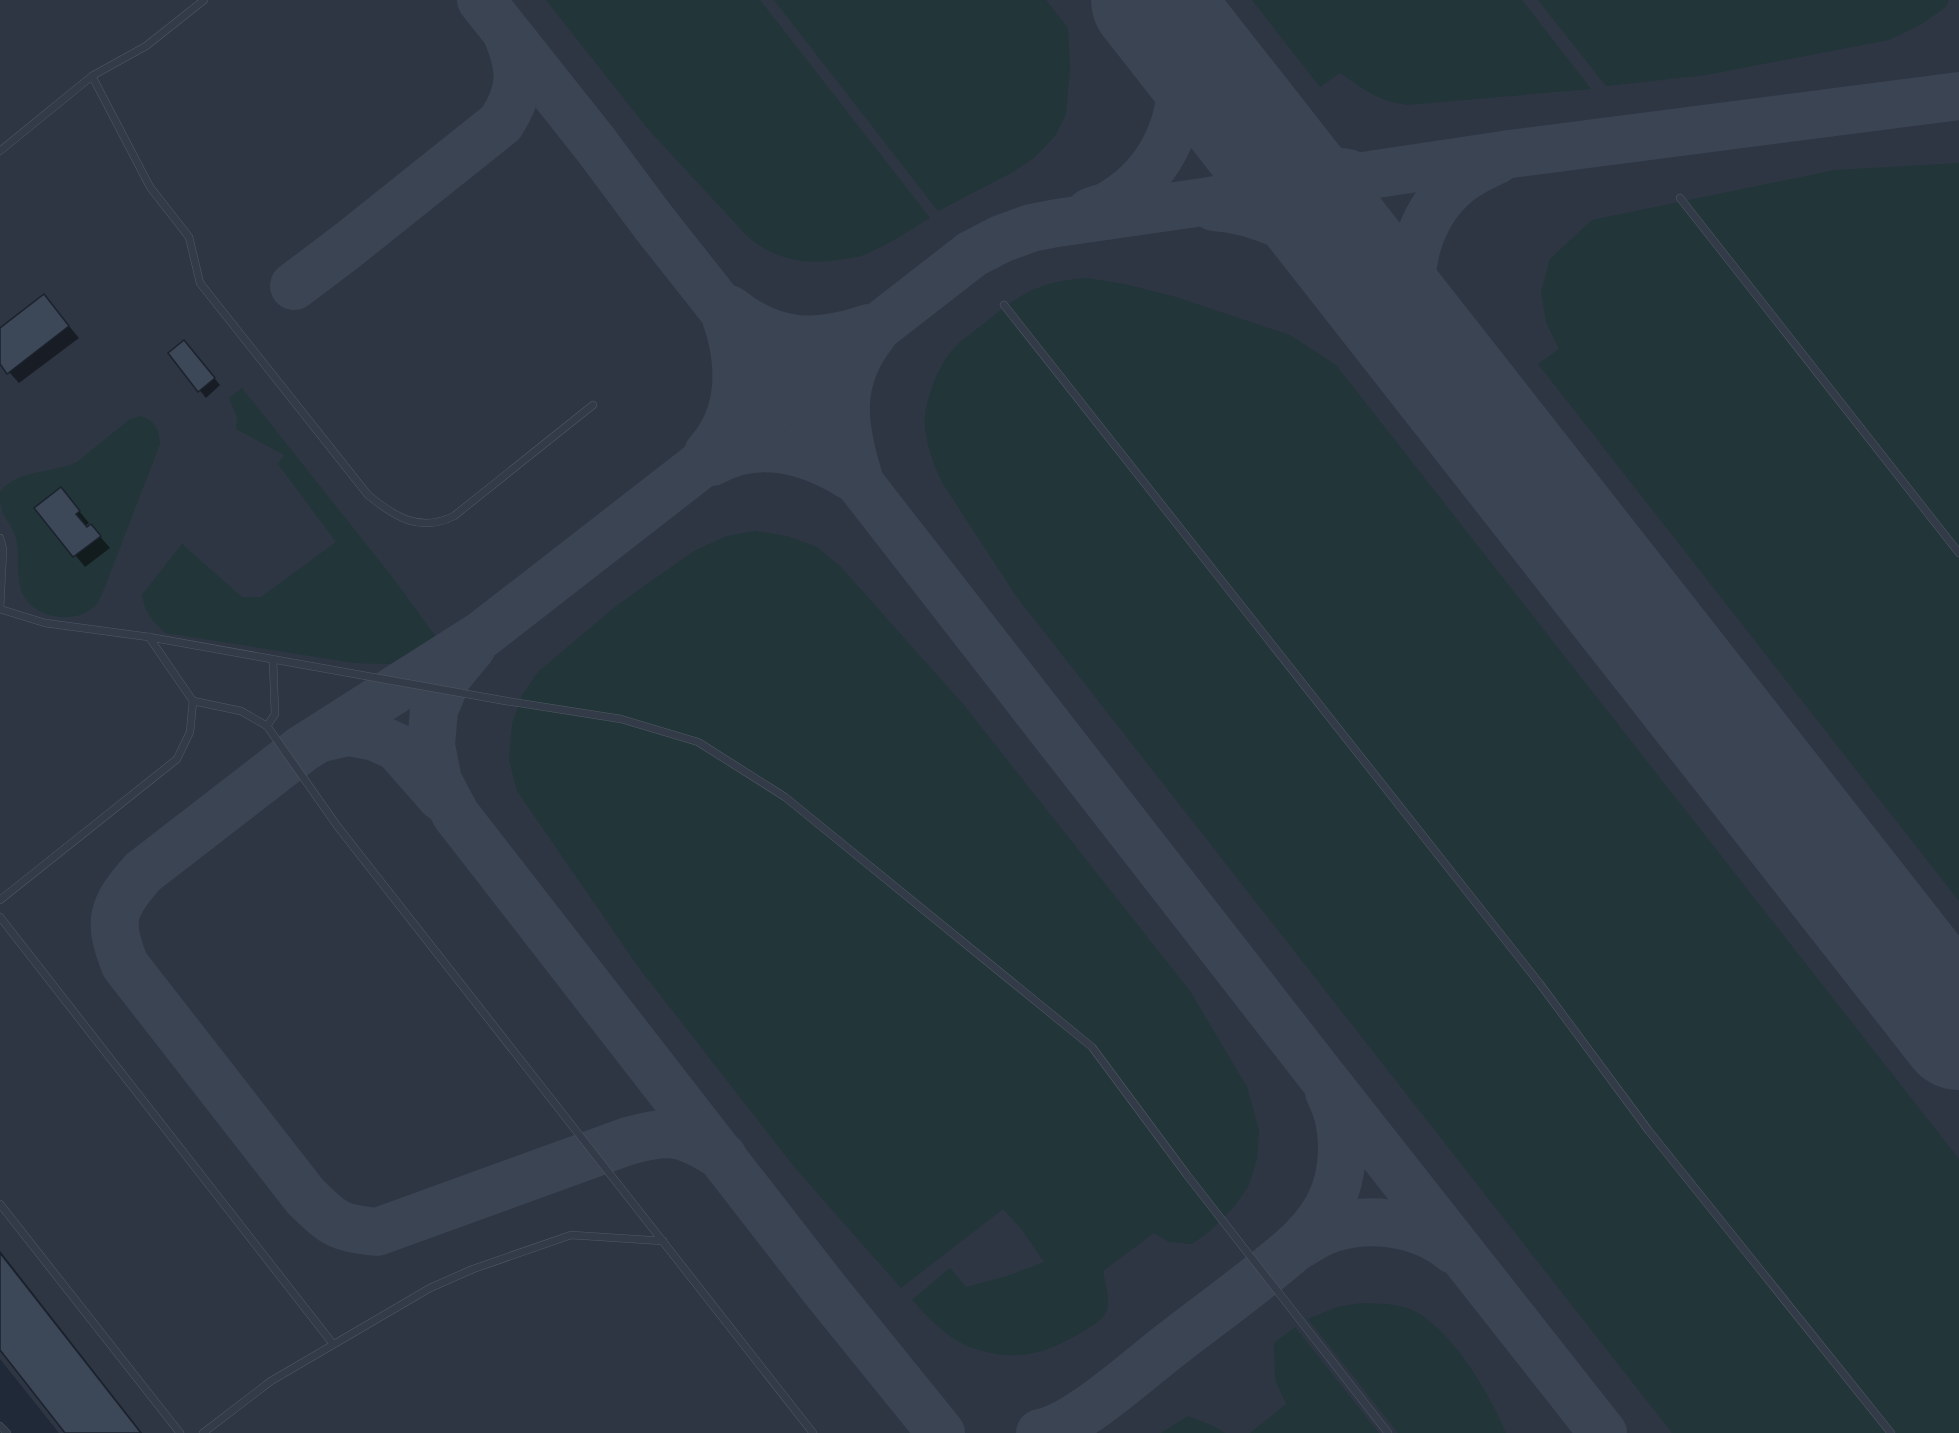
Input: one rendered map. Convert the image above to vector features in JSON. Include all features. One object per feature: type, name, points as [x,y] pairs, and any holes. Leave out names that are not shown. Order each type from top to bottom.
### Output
[{"type":"lane","points":[[0,151],[92,76],[146,46],[204,0]]},
{"type":"lane","points":[[92,76],[150,187],[189,237],[200,283],[368,495],[390,513],[424,523],[440,523],[454,516],[593,405]]},
{"type":"lane","points":[[1680,198],[1959,554]]},
{"type":"lane","points":[[1004,305],[1540,984],[1649,1131],[1891,1433]]},
{"type":"lane","points":[[0,538],[3,549],[0,609],[45,623],[149,637],[621,719],[698,742],[785,797],[1092,1047],[1194,1184],[1389,1433]]},
{"type":"lane","points":[[0,900],[177,759],[190,732],[193,701],[149,637]]},
{"type":"lane","points":[[267,726],[275,714],[273,660]]},
{"type":"lane","points":[[193,701],[241,711],[267,726],[338,827],[813,1433]]},
{"type":"lane","points":[[0,917],[333,1344]]},
{"type":"lane","points":[[0,1204],[180,1433]]},
{"type":"lane","points":[[203,1433],[271,1381],[430,1288],[473,1269],[571,1235],[663,1241]]},
{"type":"lane","points":[[0,1426],[7,1433]]},
{"type":"shaded area","points":[[0,0],[1959,0],[1959,1433],[59,1433],[0,1359]]},
{"type":"green space","points":[[546,0],[760,0],[930,218],[866,254],[830,261],[792,259],[759,245],[748,237],[647,128]]},
{"type":"green space","points":[[774,0],[1046,0],[1068,28],[1070,68],[1066,114],[1055,136],[1034,158],[1011,173],[938,211]]},
{"type":"green space","points":[[1252,0],[1522,0],[1591,89],[1407,105],[1379,97],[1340,73],[1320,87]]},
{"type":"green space","points":[[1538,0],[1949,0],[1946,7],[1920,25],[1889,40],[1706,75],[1606,86]]},
{"type":"green space","points":[[1959,163],[1959,901],[1538,364],[1559,349],[1546,322],[1541,292],[1550,259],[1592,220],[1835,170]]},
{"type":"green space","points":[[1086,278],[1125,284],[1176,297],[1290,335],[1336,365],[1959,1159],[1959,1433],[1672,1433],[1016,596],[943,484],[927,442],[926,409],[931,389],[944,361],[967,336],[1011,303],[1033,290],[1057,282]]},
{"type":"green space","points":[[242,388],[393,578],[436,637],[390,664],[354,663],[166,633],[153,621],[147,612],[142,595],[182,544],[242,597],[261,597],[336,542],[278,464],[284,455],[236,429],[237,417],[229,398]]},
{"type":"green space","points":[[141,416],[156,427],[160,444],[99,601],[87,612],[76,616],[53,616],[42,612],[24,597],[20,586],[17,541],[3,512],[0,492],[16,479],[77,462],[130,419]]},
{"type":"green space","points":[[755,531],[787,536],[817,547],[841,567],[963,704],[1190,991],[1247,1087],[1259,1130],[1257,1159],[1248,1187],[1234,1207],[1210,1231],[1192,1244],[1169,1242],[1154,1233],[1103,1271],[1108,1302],[1102,1318],[1069,1340],[1043,1351],[1002,1355],[973,1348],[947,1334],[912,1300],[950,1268],[966,1287],[1007,1276],[1044,1262],[1022,1230],[1003,1209],[901,1288],[796,1169],[639,968],[517,791],[509,760],[512,724],[522,695],[538,672],[616,606],[694,551],[727,536]]},
{"type":"green space","points":[[1362,1303],[1387,1304],[1412,1310],[1441,1331],[1480,1382],[1506,1433],[1398,1433],[1308,1319],[1337,1307]]},
{"type":"green space","points":[[1295,1327],[1379,1433],[1250,1433],[1286,1404],[1275,1379],[1274,1343]]},
{"type":"green space","points":[[1188,1416],[1213,1426],[1225,1433],[1161,1433]]},
{"type":"building","points":[[44,294],[69,326],[7,374],[0,364],[0,328]]},
{"type":"building","points":[[184,340],[215,378],[198,392],[168,353]]},
{"type":"building","points":[[61,487],[80,511],[76,514],[87,527],[91,524],[101,536],[73,557],[34,508]]},
{"type":"building","points":[[0,1253],[141,1433],[65,1433],[0,1350]]},
{"type":"taxiway","points":[[481,0],[1603,1433]]},
{"type":"taxiway","points":[[1090,212],[1111,204],[1147,174],[1171,135],[1180,91],[1179,68],[1169,33],[1150,0]]},
{"type":"taxiway","points":[[294,286],[501,123],[513,100],[518,80],[515,58],[507,34]]},
{"type":"taxiway","points":[[723,1157],[698,1142],[677,1135],[643,1137],[377,1232],[344,1226],[330,1219],[305,1196],[125,965],[116,936],[115,925],[119,905],[143,872],[302,749],[483,634],[972,254],[1001,239],[1031,228],[1057,223],[1510,154],[1959,96]]},
{"type":"taxiway","points":[[1261,141],[1314,165],[1348,173]]},
{"type":"taxiway","points":[[1431,359],[1418,324],[1413,302],[1413,269],[1420,236],[1435,207],[1446,193],[1467,176],[1497,160]]},
{"type":"taxiway","points":[[1214,207],[1236,210],[1278,223],[1337,256],[1372,283]]},
{"type":"taxiway","points":[[729,309],[762,330],[796,339],[831,338],[869,328]]},
{"type":"taxiway","points":[[708,453],[727,423],[736,389],[735,353],[726,318]]},
{"type":"taxiway","points":[[858,475],[846,420],[846,402],[853,368],[873,334]]},
{"type":"taxiway","points":[[712,462],[729,454],[764,448],[800,453],[850,476]]},
{"type":"taxiway","points":[[472,647],[448,676],[434,710],[431,745],[438,781],[456,815],[826,1291],[941,1433]]},
{"type":"taxiway","points":[[318,739],[348,732],[375,737],[397,747],[441,797]]},
{"type":"taxiway","points":[[1040,1433],[1055,1429],[1106,1397],[1262,1275],[1312,1230],[1334,1194],[1341,1165],[1339,1120],[1329,1092]]},
{"type":"taxiway","points":[[1296,1247],[1320,1233],[1337,1227],[1372,1222],[1424,1232],[1454,1250]]},
{"type":"runway","points":[[1150,0],[1959,1031]]}]
